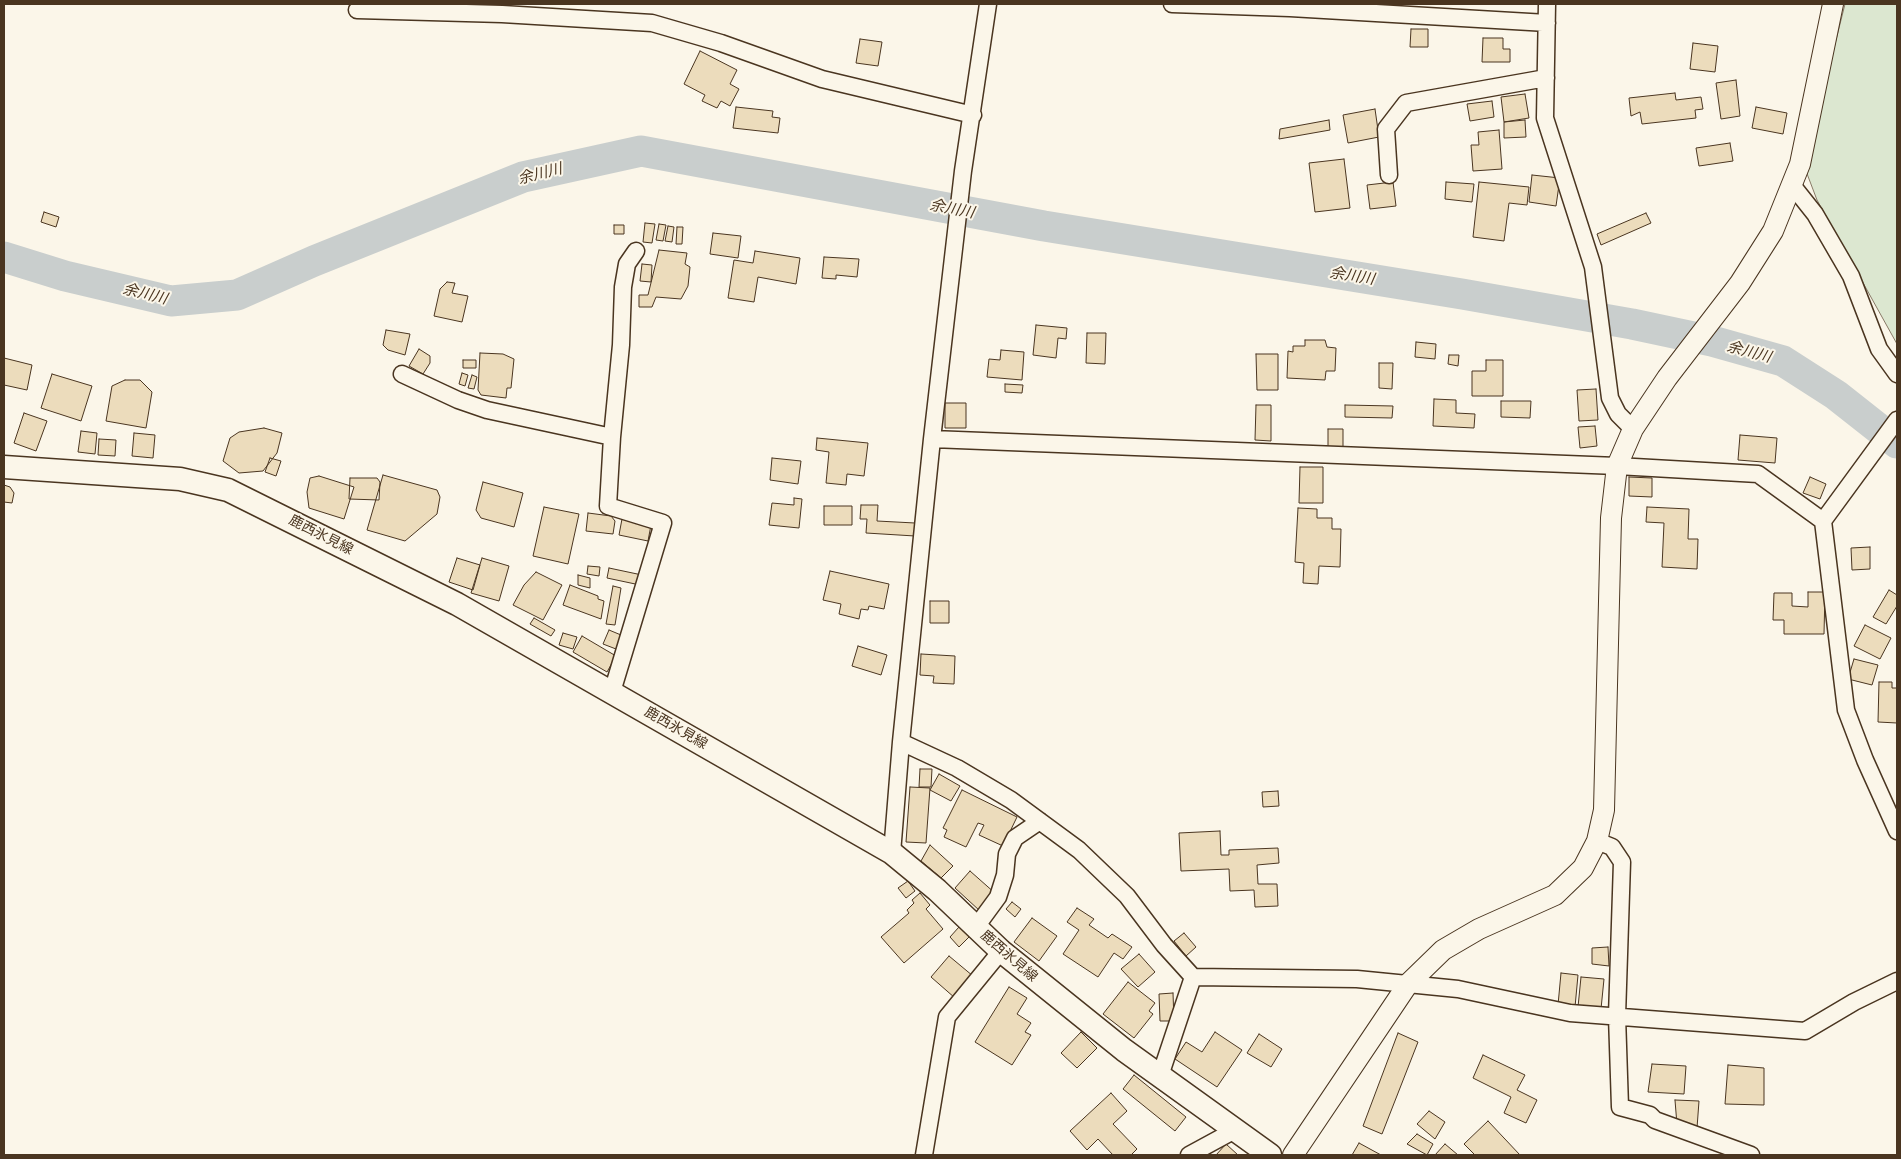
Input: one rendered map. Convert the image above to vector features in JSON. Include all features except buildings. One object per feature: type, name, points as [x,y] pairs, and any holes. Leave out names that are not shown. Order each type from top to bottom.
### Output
[{"type":"main road","name":"鹿西氷見線","points":[[4,467],[180,479],[228,490],[457,604],[892,853],[938,890],[1000,951],[1160,1076],[1270,1155]]},
{"type":"street","points":[[892,853],[900,742],[932,440],[955,254],[963,171],[973,115],[988,4]]},
{"type":"street","points":[[1172,4],[1290,8],[1546,23]]},
{"type":"street","points":[[1547,4],[1545,118],[1594,267],[1610,398],[1618,414],[1633,429]]},
{"type":"street","points":[[1293,1155],[1408,984],[1443,950],[1480,930],[1555,896],[1583,868],[1597,841],[1604,810],[1612,518],[1617,466],[1633,429],[1667,378],[1732,293],[1773,231],[1792,185],[1814,103],[1833,4]]},
{"type":"street","points":[[357,10],[489,9],[652,23],[721,43],[822,79],[973,115]]},
{"type":"street","points":[[1389,174],[1386,129],[1406,103],[1546,78]]},
{"type":"street","points":[[1792,185],[1815,214],[1851,276],[1879,349],[1897,374]]},
{"type":"street","points":[[612,692],[663,523],[608,506],[612,437],[621,345],[622,287],[627,264],[636,251]]},
{"type":"street","points":[[402,374],[458,400],[487,410],[612,437]]},
{"type":"street","points":[[1897,420],[1852,478],[1823,521],[1846,710],[1865,760],[1897,831]]},
{"type":"street","points":[[932,440],[1617,466],[1758,474],[1823,521]]},
{"type":"street","points":[[900,742],[957,768],[1011,800],[1079,850],[1127,896],[1164,946],[1193,978],[1357,979],[1458,989],[1570,1013],[1805,1031],[1854,1002],[1897,981]]},
{"type":"street","points":[[976,927],[998,897],[1005,874],[1007,854],[1015,838],[1040,821]]},
{"type":"street","points":[[1597,841],[1612,847],[1622,862],[1617,1016],[1620,1107],[1650,1115],[1655,1120],[1750,1155]]},
{"type":"street","points":[[924,1155],[947,1017],[1000,951]]},
{"type":"street","points":[[1160,1076],[1193,978]]},
{"type":"street","points":[[1189,1155],[1235,1130]]},
{"type":"green space","points":[[1845,4],[1897,4],[1897,344],[1817,200],[1798,150],[1818,112]]},
{"type":"waterway","name":"余川川","points":[[4,257],[65,276],[171,301],[237,295],[314,261],[523,177],[641,151],[1044,226],[1462,294],[1632,324],[1712,341],[1783,361],[1836,395],[1897,443]]}]
